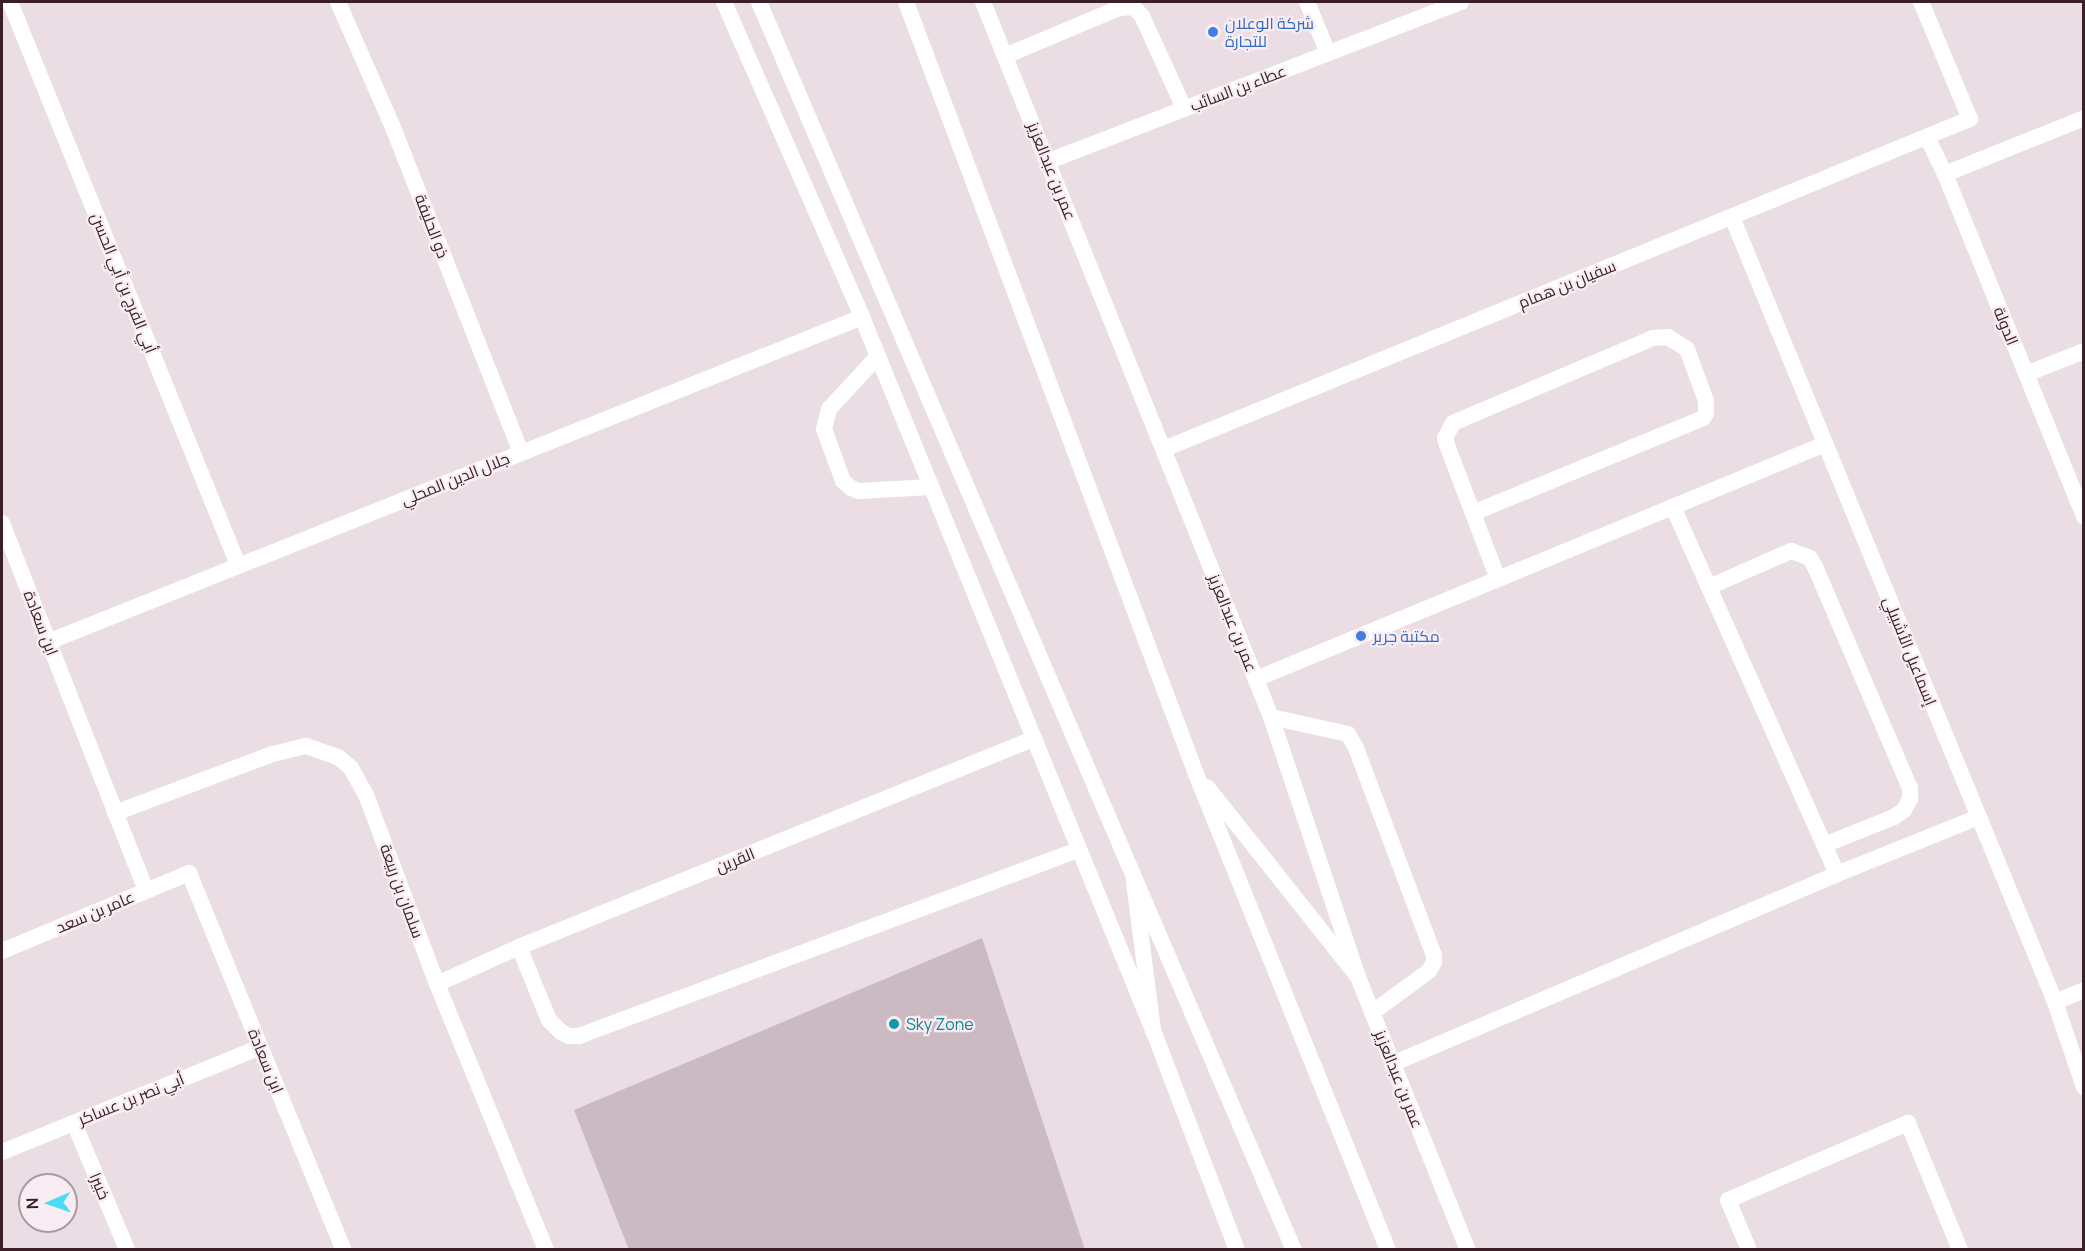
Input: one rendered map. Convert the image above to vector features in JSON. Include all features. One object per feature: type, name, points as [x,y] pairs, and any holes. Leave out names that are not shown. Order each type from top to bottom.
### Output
[{"type":"street","name":"أبي الفرج بن أبي الحسن","points":[[10,2],[238,565]]},
{"type":"street","name":"ذو الحليفة","points":[[338,2],[392,124],[521,453]]},
{"type":"street","points":[[724,2],[862,316],[1033,740],[1154,1030],[1237,1250]]},
{"type":"street","points":[[759,2],[1294,1250]]},
{"type":"street","points":[[906,2],[1196,774],[1388,1250]]},
{"type":"street","name":"عمر بن عبدالعزيز","points":[[983,2],[1049,161],[1271,717],[1358,977],[1468,1250]]},
{"type":"street","points":[[1307,2],[1328,53]]},
{"type":"street","name":"عطاء بن السائب","points":[[1049,161],[1461,2]]},
{"type":"street","name":"سفيان بن همام","points":[[1164,449],[1970,119],[1921,2]]},
{"type":"street","points":[[1005,56],[1119,8],[1133,7],[1142,16],[1184,108]]},
{"type":"street","points":[[1945,174],[2084,118]]},
{"type":"street","name":"الدولة","points":[[1927,137],[1945,174],[2084,517]]},
{"type":"street","name":"إسماعيل الأشبيلي","points":[[1732,217],[2055,1002],[2084,1087]]},
{"type":"street","name":"جلال الدين المحلي","points":[[48,642],[862,316]]},
{"type":"street","points":[[1473,513],[1703,418],[1707,401],[1687,349],[1668,337],[1653,338],[1453,423],[1445,438],[1473,513],[1498,579]]},
{"type":"street","points":[[2026,374],[2084,351]]},
{"type":"street","points":[[878,356],[829,409],[824,429],[843,481],[851,489],[859,491],[931,487]]},
{"type":"street","points":[[1256,679],[1825,444]]},
{"type":"street","points":[[1673,507],[1837,874]]},
{"type":"street","name":"ابن سعادة","points":[[2,523],[146,891]]},
{"type":"street","points":[[1708,587],[1791,550],[1810,558],[1816,569],[1910,788],[1910,799],[1904,810],[1894,817],[1824,845]]},
{"type":"street","points":[[1271,717],[1347,734],[1356,748],[1434,955],[1434,962],[1429,971],[1373,1012]]},
{"type":"street","name":"القرين","points":[[437,984],[519,947],[1033,740]]},
{"type":"street","name":"سلمان بن ربيعة","points":[[115,813],[273,754],[306,746],[338,757],[351,768],[366,795],[437,984],[546,1250]]},
{"type":"street","points":[[1196,774],[1358,977]]},
{"type":"street","points":[[1392,1064],[1837,874],[1979,818]]},
{"type":"street","points":[[519,947],[549,1020],[561,1032],[569,1036],[579,1036],[1078,850]]},
{"type":"street","points":[[1132,869],[1154,1030]]},
{"type":"street","name":"ابن سعادة","points":[[189,873],[344,1250]]},
{"type":"street","name":"عامر بن سعد","points":[[2,951],[189,873]]},
{"type":"street","points":[[2055,1002],[2084,990]]},
{"type":"street","name":"أبي نصر بن عساكر","points":[[2,1152],[260,1047]]},
{"type":"street","name":"خبيرا","points":[[74,1123],[127,1250]]},
{"type":"street","points":[[1749,1250],[1728,1200],[1908,1123],[1960,1250]]},
{"type":"building","name":"Sky Zone","points":[[982,938],[1085,1250],[629,1250],[574,1110]]},
{"type":"place","name":"شركة الوعلان للتجارة","points":[[1213,32]]},
{"type":"place","name":"مكتبة جرير","points":[[1361,636]]},
{"type":"place","name":"Sky Zone","points":[[894,1024]]}]
